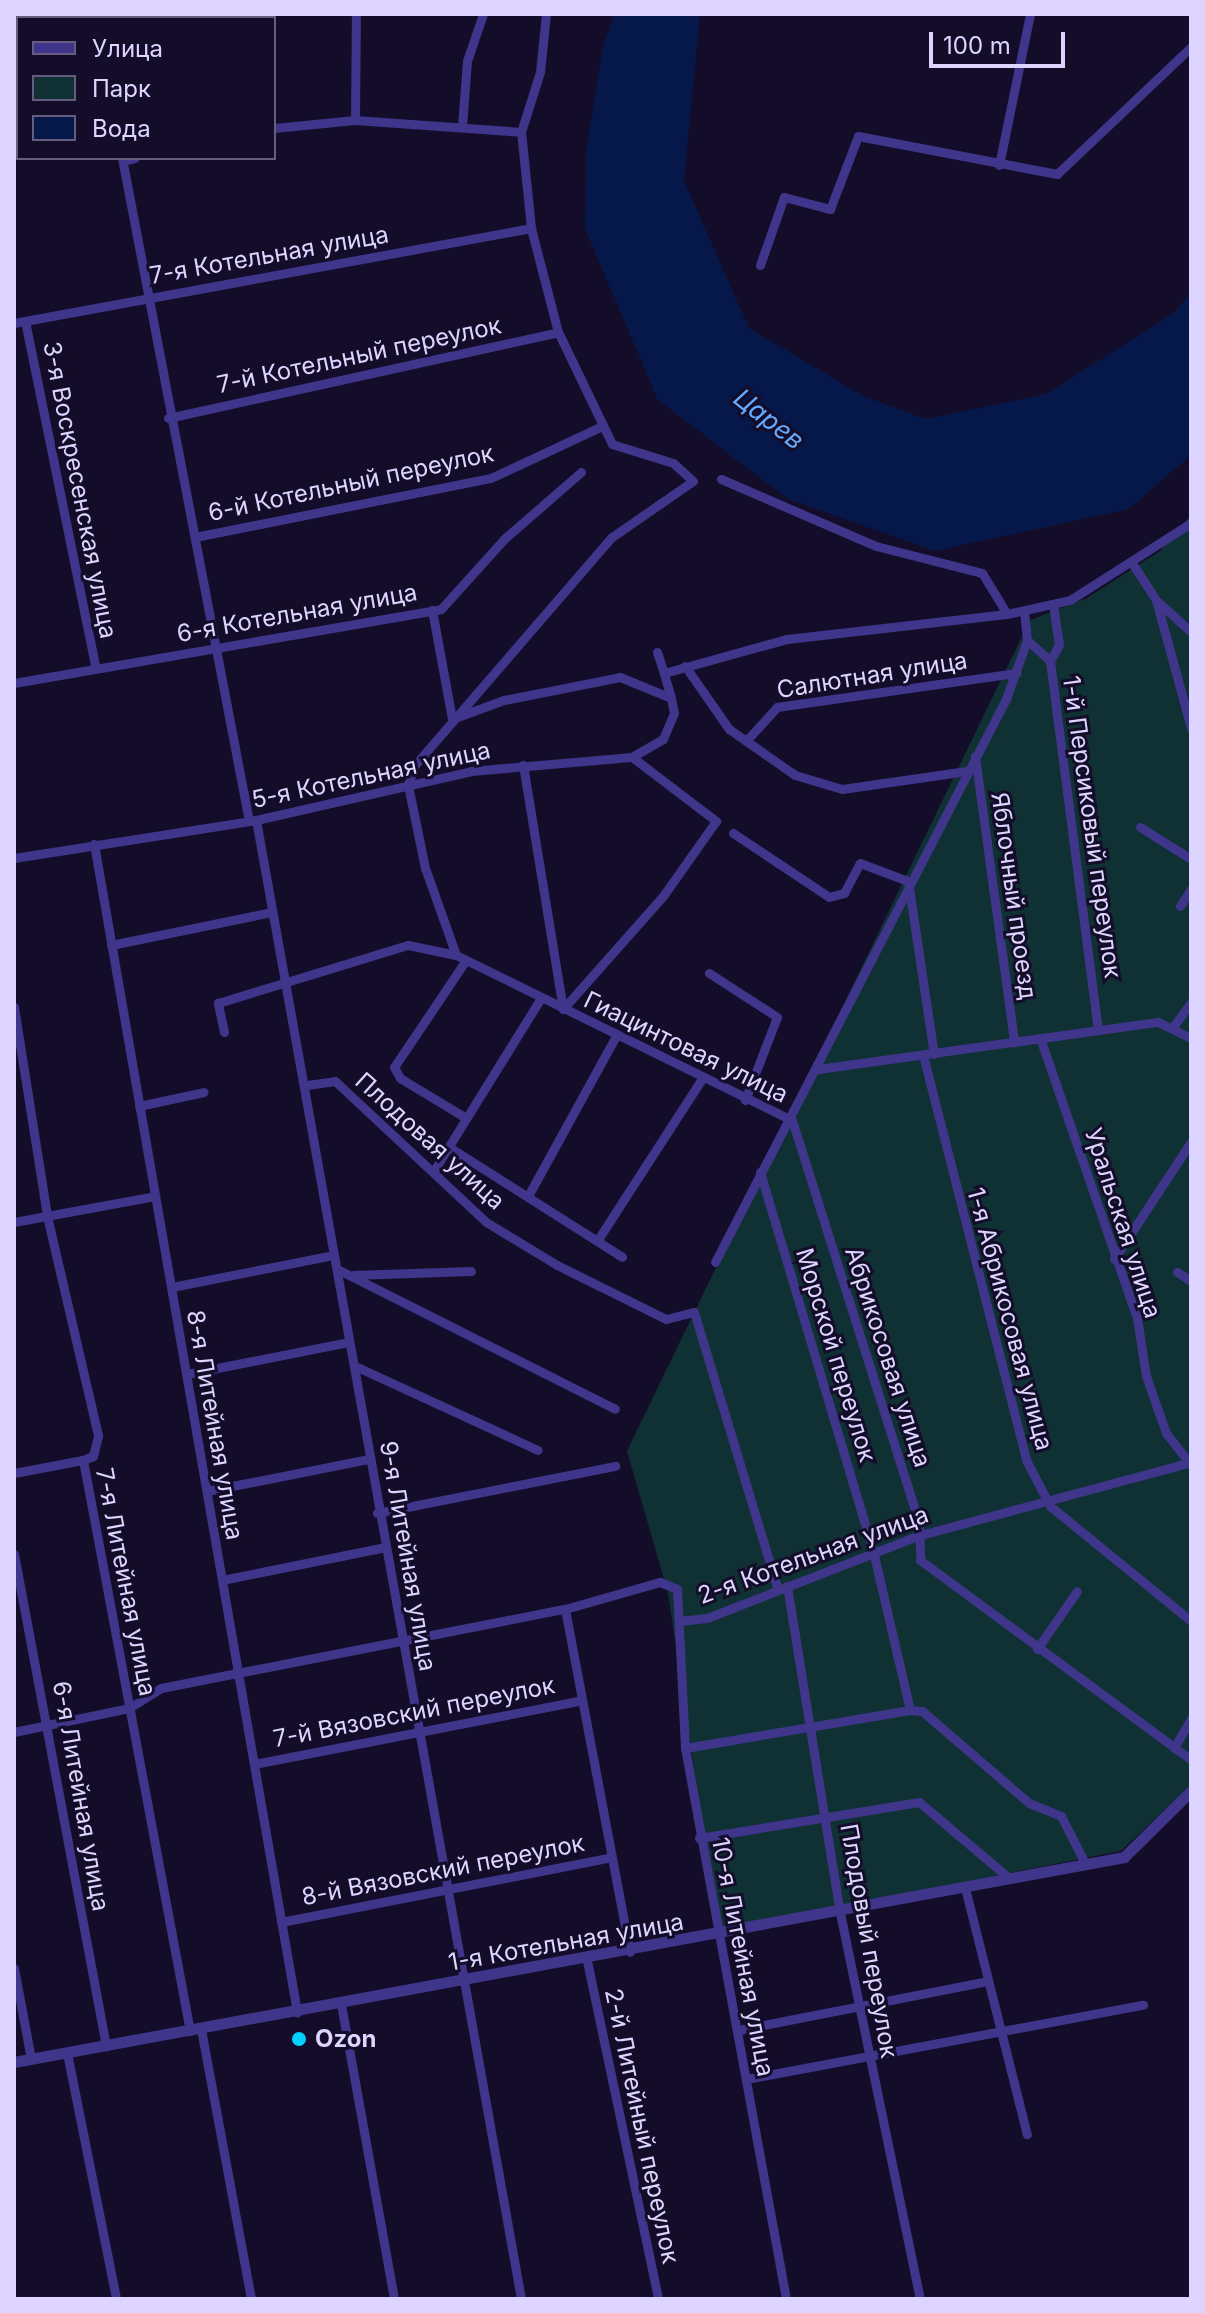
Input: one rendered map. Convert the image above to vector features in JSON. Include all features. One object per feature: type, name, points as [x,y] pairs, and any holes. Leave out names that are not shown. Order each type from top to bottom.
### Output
[{"type":"street","points":[[355,120],[356,14]]},
{"type":"street","points":[[462,126],[467,61],[483,14]]},
{"type":"street","points":[[466,1118],[400,1078],[394,1067],[461,958],[425,868],[408,785],[452,719],[612,537],[693,481],[673,463],[625,453],[602,426],[558,332],[531,228],[521,132],[540,72],[546,14]]},
{"type":"street","points":[[999,165],[1030,14]]},
{"type":"street","points":[[760,265],[784,197],[830,209],[858,136],[1057,174],[1191,47]]},
{"type":"street","points":[[276,128],[355,120],[521,132]]},
{"type":"street","name":"9-я Литейная улица","points":[[123,160],[144,298],[168,418],[288,980],[348,1342],[355,1366],[377,1513],[404,1639],[448,1891],[459,1983],[521,2299]]},
{"type":"street","name":"7-я Котельная улица","points":[[14,322],[531,228]]},
{"type":"street","name":"3-я Воскресенская улица","points":[[25,321],[95,666]]},
{"type":"street","name":"7-й Котельный переулок","points":[[168,418],[558,332]]},
{"type":"street","name":"6-й Котельный переулок","points":[[195,537],[491,478],[602,426]]},
{"type":"street","name":"6-я Котельная улица","points":[[14,683],[95,666],[432,610],[458,597],[504,539],[581,472]]},
{"type":"street","points":[[721,479],[876,546],[982,573],[1007,614]]},
{"type":"street","points":[[664,673],[787,639],[1024,613],[1053,604],[1132,563],[1191,523]]},
{"type":"street","points":[[1132,563],[1156,600],[1191,632]]},
{"type":"street","points":[[1156,600],[1191,728]]},
{"type":"street","points":[[1050,661],[1059,645],[1053,604]]},
{"type":"street","points":[[432,610],[452,719]]},
{"type":"street","points":[[715,1262],[760,1172],[792,1120],[908,881],[1017,673],[1027,640],[1024,613]]},
{"type":"street","name":"1-й Персиковый переулок","points":[[1027,640],[1050,661],[1098,1029]]},
{"type":"street","points":[[563,1009],[663,896],[716,821],[632,757],[669,731],[671,698],[657,652]]},
{"type":"street","points":[[685,666],[746,741],[795,775],[842,789],[967,771]]},
{"type":"street","name":"Салютная улица","points":[[746,741],[777,707],[1017,673]]},
{"type":"street","points":[[452,719],[504,700],[620,677],[671,698]]},
{"type":"street","name":"Яблочный проезд","points":[[975,756],[1014,1042]]},
{"type":"street","name":"5-я Котельная улица","points":[[14,858],[253,820],[408,785],[523,765],[632,757]]},
{"type":"street","name":"Гиацинтовая улица","points":[[523,765],[563,1009]]},
{"type":"street","points":[[1140,827],[1191,859]]},
{"type":"street","points":[[733,833],[829,897],[844,893],[860,863],[908,881]]},
{"type":"street","name":"8-я Литейная улица","points":[[94,844],[297,2012]]},
{"type":"street","points":[[908,881],[934,1054]]},
{"type":"street","points":[[1180,906],[1191,889]]},
{"type":"street","points":[[111,945],[272,912]]},
{"type":"street","name":"Гиацинтовая улица","points":[[224,1032],[218,1003],[408,945],[461,958],[701,1080],[792,1120]]},
{"type":"street","points":[[709,973],[777,1017],[745,1100]]},
{"type":"street","points":[[433,1172],[541,998]]},
{"type":"street","points":[[1173,1027],[1191,1002]]},
{"type":"street","name":"7-я Литейная улица","points":[[14,1007],[47,1216],[98,1436],[93,1456],[83,1460],[129,1708],[251,2299]]},
{"type":"street","points":[[818,1069],[1158,1022],[1191,1038]]},
{"type":"street","points":[[528,1196],[616,1036]]},
{"type":"street","name":"Уральская улица","points":[[1040,1038],[1114,1259],[1166,1433],[1190,1464]]},
{"type":"street","name":"1-я Абрикосовая улица","points":[[923,1055],[985,1317],[1026,1460],[1046,1499],[1191,1621]]},
{"type":"street","points":[[597,1241],[701,1080]]},
{"type":"street","name":"Плодовая улица","points":[[307,1085],[335,1081],[486,1222],[557,1265],[666,1319],[694,1312]]},
{"type":"street","points":[[139,1106],[204,1092]]},
{"type":"street","name":"Абрикосовая улица","points":[[792,1120],[917,1536],[920,1560],[1191,1760]]},
{"type":"street","points":[[1114,1259],[1191,1142]]},
{"type":"street","points":[[449,1147],[622,1257]]},
{"type":"street","name":"Морской переулок","points":[[760,1172],[873,1551],[910,1710]]},
{"type":"street","points":[[14,1222],[155,1196]]},
{"type":"street","points":[[172,1287],[333,1255]]},
{"type":"street","points":[[337,1269],[615,1409]]},
{"type":"street","points":[[349,1275],[471,1271]]},
{"type":"street","points":[[1177,1272],[1191,1281]]},
{"type":"street","name":"Плодовый переулок","points":[[694,1312],[783,1588],[814,1726],[840,1913],[920,2299]]},
{"type":"street","points":[[187,1374],[348,1342]]},
{"type":"street","points":[[355,1366],[538,1450]]},
{"type":"street","points":[[207,1491],[368,1459]]},
{"type":"street","points":[[14,1473],[83,1460]]},
{"type":"street","name":"2-я Котельная улица","points":[[14,1732],[129,1708],[161,1688],[565,1609],[660,1582],[677,1589],[679,1621],[783,1588],[917,1536],[1046,1499],[1190,1464]]},
{"type":"street","points":[[377,1513],[615,1466]]},
{"type":"street","points":[[222,1580],[386,1547]]},
{"type":"street","name":"6-я Литейная улица","points":[[14,1554],[106,2046]]},
{"type":"street","points":[[1037,1649],[1077,1591]]},
{"type":"street","name":"2-й Литейный переулок","points":[[565,1609],[630,1953]]},
{"type":"street","name":"10-я Литейная улица","points":[[679,1621],[685,1748],[699,1838],[722,1935],[786,2299]]},
{"type":"street","name":"7-й Вязовский переулок","points":[[254,1764],[419,1729],[582,1700]]},
{"type":"street","points":[[685,1748],[910,1710],[922,1711],[1029,1803],[1061,1816],[1086,1865]]},
{"type":"street","points":[[1174,1748],[1191,1719]]},
{"type":"street","name":"1-я Котельная улица","points":[[14,2062],[587,1961],[1124,1857],[1191,1791]]},
{"type":"street","points":[[699,1838],[919,1802],[1010,1879]]},
{"type":"street","name":"8-й Вязовский переулок","points":[[281,1922],[612,1857]]},
{"type":"street","points":[[965,1888],[1027,2134]]},
{"type":"street","name":"2-й Литейный переулок","points":[[587,1961],[658,2299]]},
{"type":"street","points":[[14,1968],[31,2059]]},
{"type":"street","points":[[738,2030],[987,1981]]},
{"type":"street","points":[[341,2004],[394,2299]]},
{"type":"street","points":[[746,2079],[1143,2005]]},
{"type":"street","points":[[67,2053],[116,2299]]},
{"type":"green space","points":[[1191,515],[1191,1785],[1121,1851],[718,1931],[668,1593],[627,1451],[1030,620],[1087,598],[1160,551]]},
{"type":"water","name":"Царев","points":[[615,14],[700,14],[684,181],[749,328],[863,396],[926,419],[1046,394],[1174,313],[1191,292],[1191,455],[1129,509],[935,551],[788,499],[658,400],[585,229],[586,153],[603,45]]},
{"type":"place","name":"Ozon","points":[[299,2039]]}]
